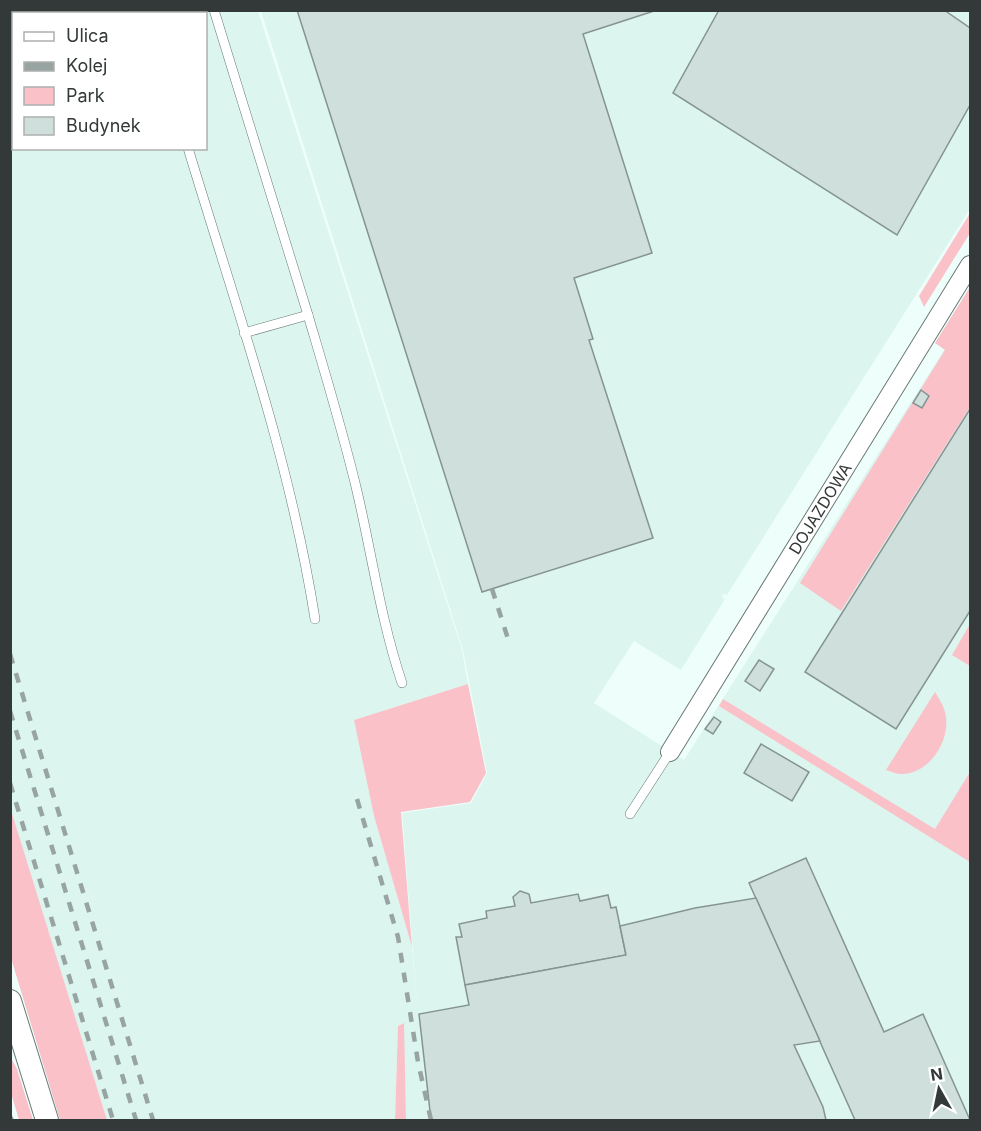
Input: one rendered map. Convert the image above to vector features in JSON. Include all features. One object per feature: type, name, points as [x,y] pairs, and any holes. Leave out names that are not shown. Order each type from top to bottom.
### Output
[{"type":"street","name":"DOJAZDOWA","points":[[670,752],[970,265]]},
{"type":"street","points":[[10,1001],[15,1035],[47,1120]]},
{"type":"lane","points":[[214,10],[342,430],[390,647],[402,683]]},
{"type":"lane","points":[[189,150],[283,465],[307,571],[315,619]]},
{"type":"lane","points":[[244,333],[308,315]]},
{"type":"lane","points":[[630,814],[670,752]]},
{"type":"shaded area","points":[[10,11],[258,11],[462,650],[468,684],[354,720],[374,816],[412,947],[418,1015],[402,813],[471,803],[487,773],[463,650],[261,11],[970,11],[970,209],[727,595],[724,594],[722,597],[725,599],[681,670],[634,641],[594,703],[684,760],[944,350],[970,367],[970,1120],[406,1120],[403,1023],[398,1026],[395,1120],[107,1120],[11,810]]},
{"type":"green space","points":[[970,213],[970,233],[924,307],[919,296]]},
{"type":"green space","points":[[970,287],[970,407],[841,611],[800,583],[945,350],[935,343]]},
{"type":"green space","points":[[970,624],[970,666],[952,655]]},
{"type":"green space","points":[[468,684],[486,773],[470,802],[401,812],[412,947],[374,816],[354,720]]},
{"type":"green space","points":[[935,692],[943,707],[946,720],[943,742],[937,752],[930,761],[911,773],[898,774],[886,770]]},
{"type":"green space","points":[[723,699],[935,829],[970,772],[970,862],[719,706]]},
{"type":"green space","points":[[11,810],[107,1120],[60,1120],[11,958]]},
{"type":"green space","points":[[404,1023],[406,1120],[395,1120],[398,1026]]},
{"type":"green space","points":[[11,1058],[17,1069],[33,1120],[19,1120],[11,1093]]},
{"type":"building","points":[[297,10],[657,10],[583,34],[652,253],[574,278],[593,339],[589,340],[653,538],[482,592]]},
{"type":"building","points":[[719,10],[944,10],[970,28],[970,105],[897,235],[673,93]]},
{"type":"building","points":[[921,390],[929,396],[922,408],[913,403]]},
{"type":"building","points":[[970,409],[970,611],[896,729],[805,672]]},
{"type":"building","points":[[759,660],[774,669],[760,691],[745,681]]},
{"type":"building","points":[[714,717],[721,722],[713,734],[705,729]]},
{"type":"building","points":[[761,744],[809,772],[792,801],[744,773]]},
{"type":"building","points":[[806,858],[884,1032],[923,1014],[970,1120],[855,1120],[749,883]]},
{"type":"building","points":[[520,891],[529,894],[531,903],[578,894],[580,901],[608,895],[611,908],[616,907],[626,955],[465,985],[456,937],[462,937],[459,924],[487,918],[486,911],[515,906],[513,897]]},
{"type":"building","points":[[756,898],[820,1041],[794,1045],[823,1107],[826,1120],[431,1120],[419,1014],[469,1005],[465,985],[626,955],[620,926],[695,908]]},
{"type":"railway","points":[[492,589],[510,645]]},
{"type":"railway","points":[[10,654],[153,1120]]},
{"type":"railway","points":[[10,711],[136,1120]]},
{"type":"railway","points":[[10,783],[113,1120]]},
{"type":"railway","points":[[357,799],[398,937],[418,1062],[431,1120]]}]
